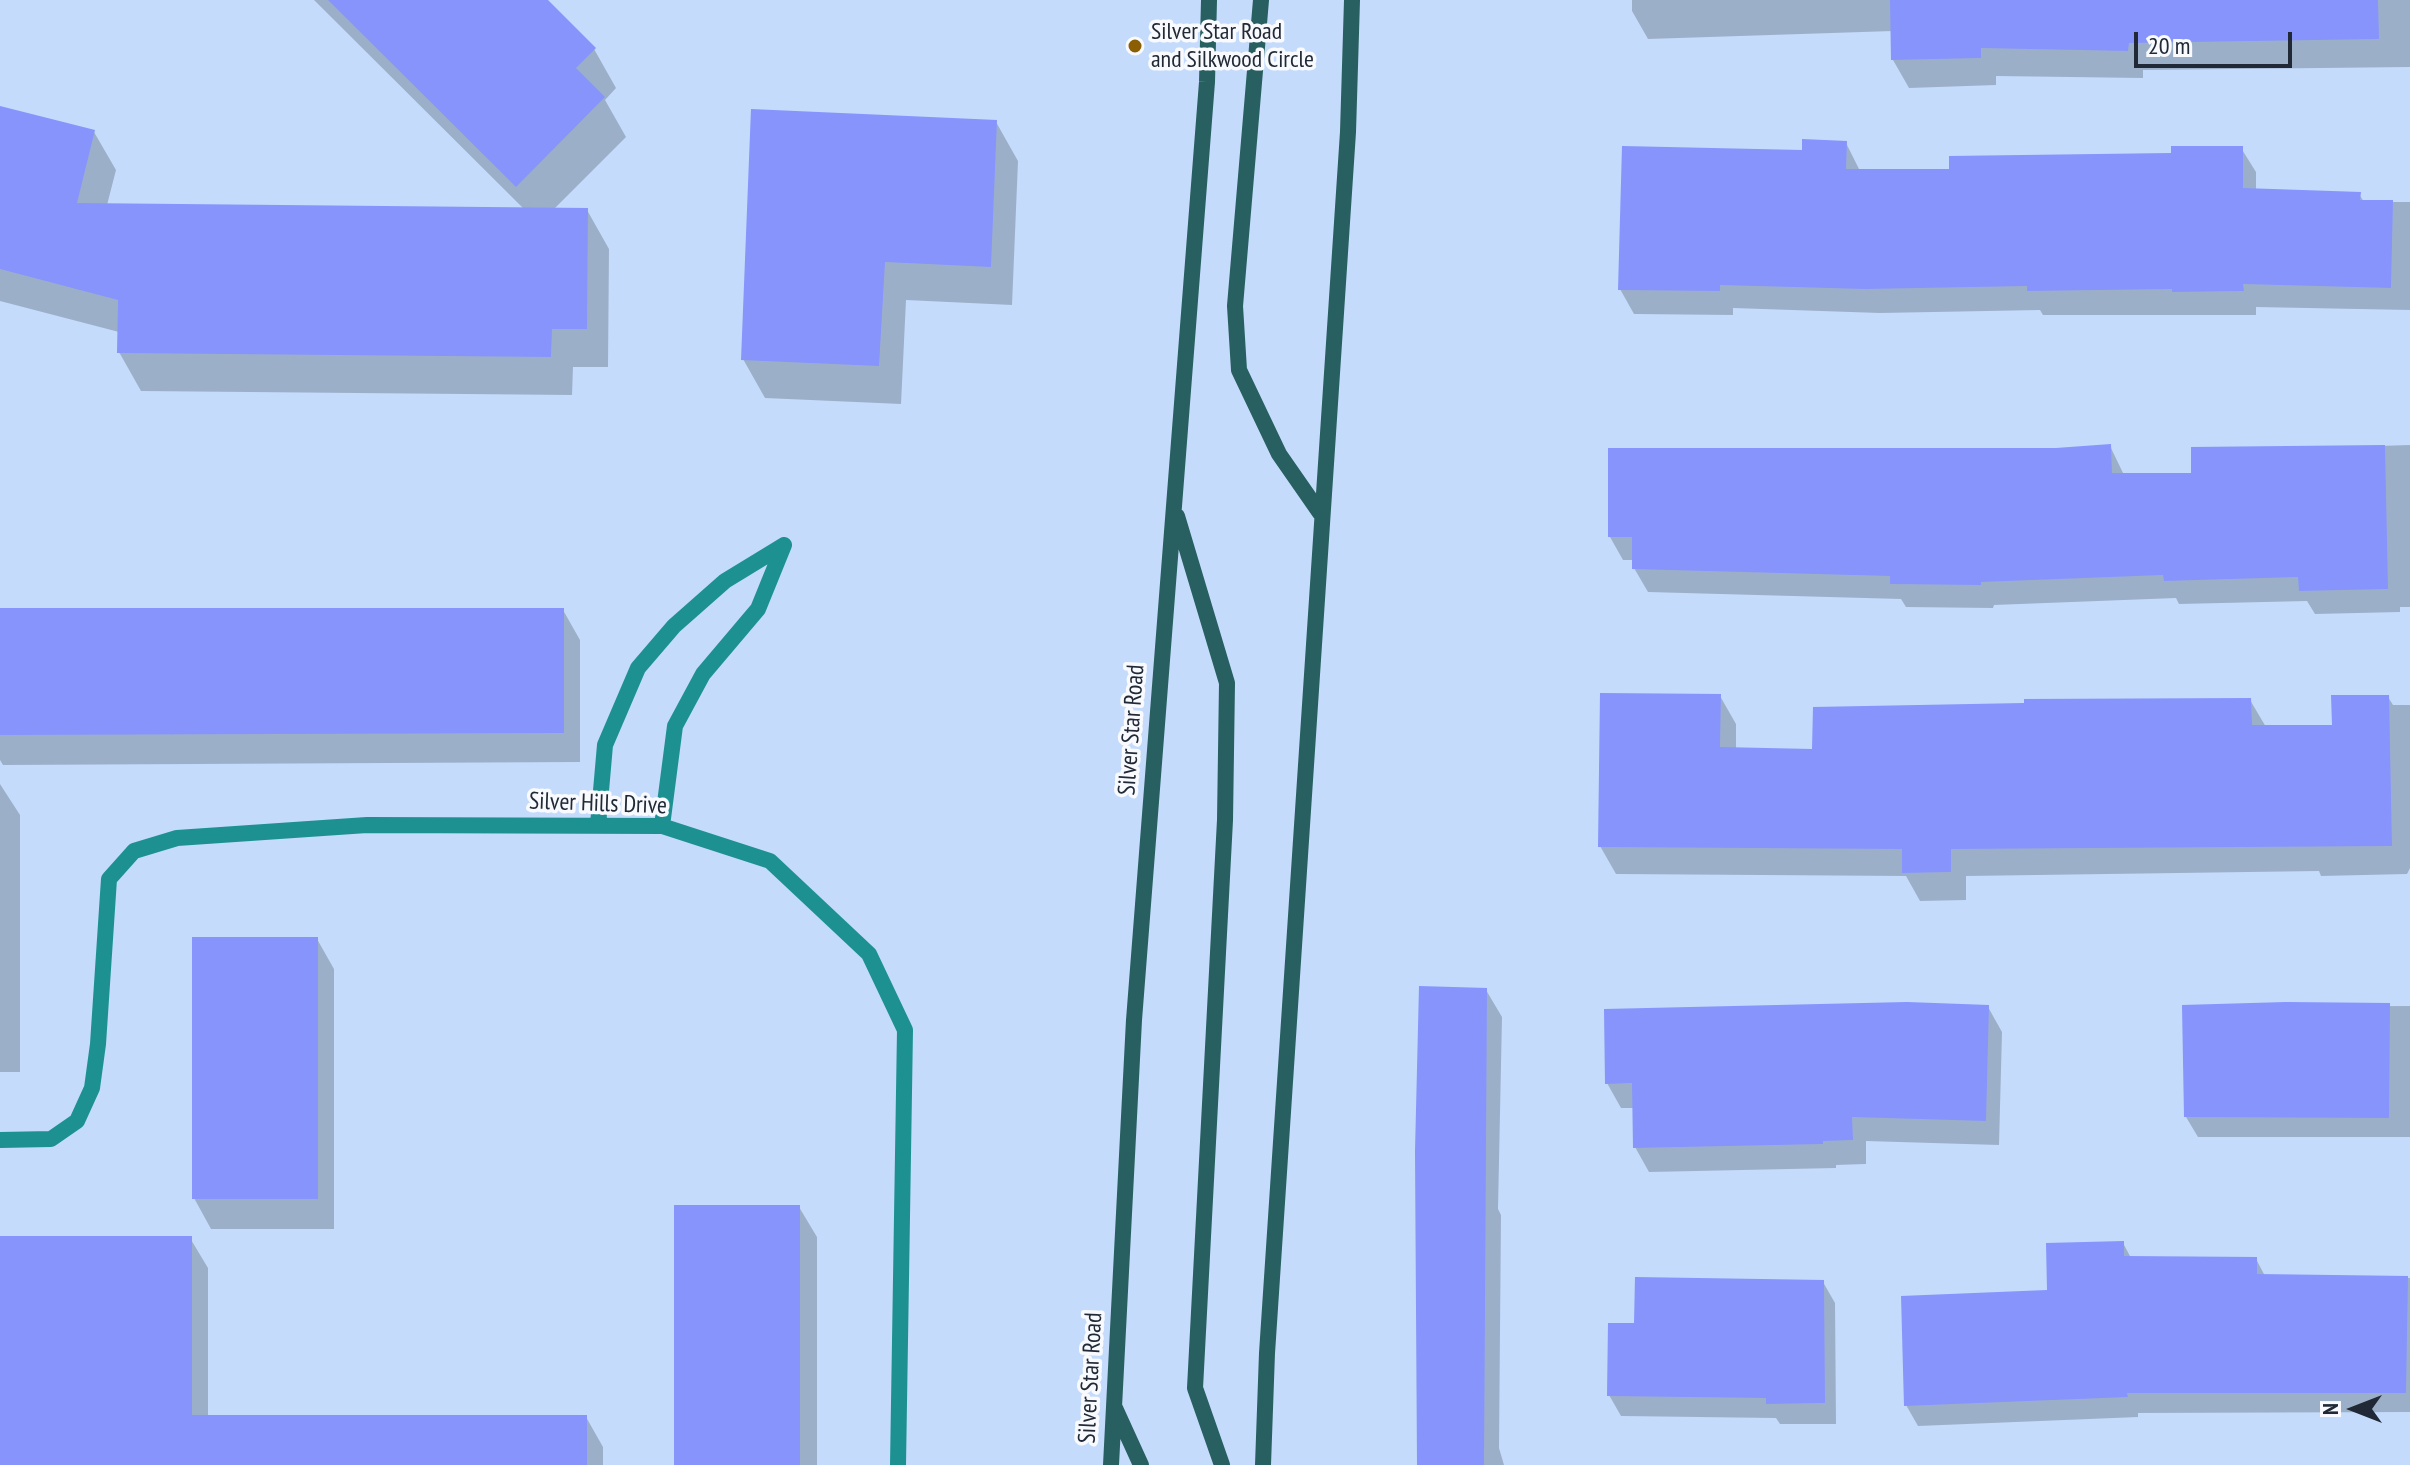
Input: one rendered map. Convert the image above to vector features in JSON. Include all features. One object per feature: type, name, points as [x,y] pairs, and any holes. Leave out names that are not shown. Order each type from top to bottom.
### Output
[{"type":"main road","name":"Silver Star Road","points":[[1111,1465],[1134,1020],[1207,82],[1209,0]]},
{"type":"main road","points":[[1261,0],[1235,306],[1239,370],[1279,454],[1320,513]]},
{"type":"main road","points":[[1263,1465],[1267,1353],[1320,513],[1348,132],[1352,0]]},
{"type":"main road","points":[[1174,508],[1210,615],[1227,683],[1225,820],[1195,1388],[1222,1465]]},
{"type":"main road","points":[[1113,1403],[1141,1465]]},
{"type":"street","points":[[598,825],[605,745],[638,668],[674,626],[725,581],[784,545],[758,609],[703,674],[675,726],[662,826]]},
{"type":"street","name":"Silver Hills Drive","points":[[0,1140],[51,1139],[77,1121],[92,1088],[98,1044],[109,879],[134,851],[177,838],[367,825],[662,826],[770,861],[869,954],[905,1030],[898,1465]]},
{"type":"building","points":[[328,0],[548,0],[596,48],[576,68],[605,97],[516,187]]},
{"type":"building","points":[[1890,0],[2378,0],[2379,39],[2129,43],[2128,51],[1981,48],[1981,58],[1891,60]]},
{"type":"building","points":[[0,106],[95,130],[77,203],[588,208],[587,329],[552,329],[551,357],[117,353],[118,300],[0,269]]},
{"type":"building","points":[[751,109],[997,120],[991,267],[885,262],[879,366],[741,360]]},
{"type":"building","points":[[1802,139],[1847,141],[1846,169],[1949,169],[1949,156],[2171,153],[2171,146],[2243,146],[2243,188],[2361,192],[2360,200],[2393,200],[2391,288],[2243,284],[2244,291],[2172,292],[2172,289],[2027,291],[2027,286],[1865,289],[1720,285],[1720,291],[1618,290],[1622,146],[1802,150]]},
{"type":"building","points":[[2111,444],[2112,473],[2191,473],[2191,447],[2385,445],[2388,589],[2299,591],[2298,577],[2164,581],[2163,575],[1981,582],[1981,585],[1890,584],[1890,576],[1632,569],[1632,537],[1608,537],[1608,448],[2056,448]]},
{"type":"building","points":[[0,608],[564,608],[564,733],[0,735]]},
{"type":"building","points":[[1600,693],[1721,694],[1720,747],[1812,749],[1813,707],[2024,703],[2024,699],[2251,698],[2252,725],[2332,725],[2331,695],[2389,695],[2392,846],[1951,849],[1951,872],[1902,873],[1902,849],[1598,847]]},
{"type":"building","points":[[192,937],[318,937],[318,1199],[192,1199]]},
{"type":"building","points":[[1419,986],[1487,988],[1484,1465],[1417,1465],[1415,1151]]},
{"type":"building","points":[[1907,1002],[1989,1005],[1986,1121],[1852,1117],[1853,1140],[1823,1141],[1823,1144],[1633,1148],[1632,1083],[1605,1084],[1604,1009]]},
{"type":"building","points":[[2390,1003],[2389,1118],[2184,1117],[2182,1005]]},
{"type":"building","points":[[674,1205],[800,1205],[800,1465],[674,1465]]},
{"type":"building","points":[[0,1236],[192,1236],[192,1415],[587,1415],[587,1465],[0,1465]]},
{"type":"building","points":[[2124,1241],[2124,1256],[2257,1257],[2257,1274],[2408,1276],[2406,1393],[2127,1393],[2128,1397],[1904,1406],[1901,1296],[2047,1290],[2046,1243]]},
{"type":"building","points":[[1635,1277],[1824,1280],[1825,1403],[1766,1404],[1766,1398],[1607,1396],[1608,1323],[1634,1323]]},
{"type":"place","name":"Silver Star Road and Silkwood Circle","points":[[1135,46]]}]
